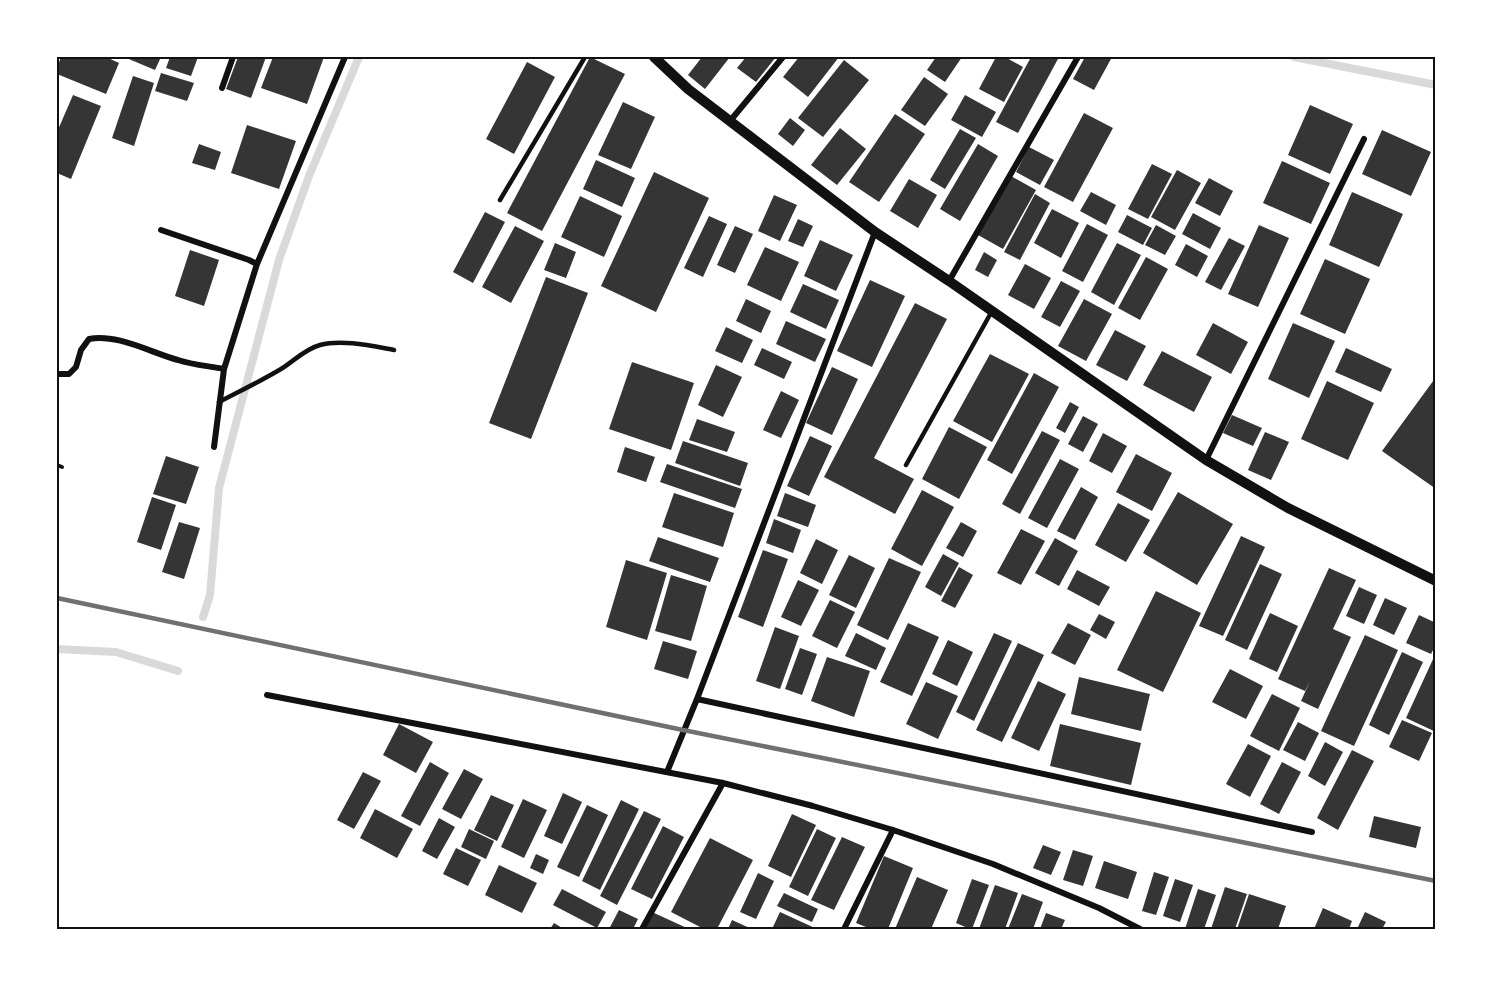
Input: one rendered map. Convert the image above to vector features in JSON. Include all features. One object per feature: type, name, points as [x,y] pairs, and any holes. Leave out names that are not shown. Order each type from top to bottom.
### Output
[{"type":"street","points":[[222,88],[233,57]]},
{"type":"street","points":[[214,447],[224,369],[257,264],[345,57]]},
{"type":"street","points":[[654,57],[688,89],[875,232],[1206,460],[1288,508],[1436,581]]},
{"type":"street","points":[[730,121],[783,57]]},
{"type":"street","points":[[949,281],[1078,57]]},
{"type":"street","points":[[1206,460],[1364,140]]},
{"type":"street","points":[[161,230],[257,264]]},
{"type":"street","points":[[667,772],[875,232]]},
{"type":"street","points":[[57,374],[69,374],[76,367],[81,350],[89,339],[100,337],[150,350],[178,361],[224,369]]},
{"type":"street","points":[[267,695],[723,783],[813,806],[993,864],[1099,908],[1140,929]]},
{"type":"street","points":[[697,699],[1312,832]]},
{"type":"street","points":[[642,929],[723,783]]},
{"type":"street","points":[[844,929],[893,830]]},
{"type":"lane","points":[[500,200],[585,57]]},
{"type":"lane","points":[[906,465],[992,311]]},
{"type":"lane","points":[[219,402],[320,345],[342,343],[394,350]]},
{"type":"path","points":[[57,465],[62,467]]},
{"type":"building","points":[[61,57],[106,57],[119,63],[106,94],[57,74]]},
{"type":"building","points":[[124,57],[161,57],[155,70]]},
{"type":"building","points":[[170,57],[198,57],[191,76],[166,68]]},
{"type":"building","points":[[238,57],[266,57],[251,98],[226,89]]},
{"type":"building","points":[[273,57],[324,57],[307,104],[261,88]]},
{"type":"building","points":[[590,57],[625,74],[542,231],[507,213]]},
{"type":"building","points":[[702,57],[730,57],[705,89],[688,75]]},
{"type":"building","points":[[746,57],[776,57],[756,82],[737,68]]},
{"type":"building","points":[[799,57],[839,57],[808,97],[783,77]]},
{"type":"building","points":[[936,57],[962,57],[945,82],[927,70]]},
{"type":"building","points":[[996,57],[1005,57],[1023,67],[1004,102],[979,89]]},
{"type":"building","points":[[1031,57],[1059,57],[1018,133],[996,122]]},
{"type":"building","points":[[1085,57],[1112,57],[1094,90],[1073,79]]},
{"type":"building","points":[[844,60],[869,80],[823,137],[798,118]]},
{"type":"building","points":[[527,62],[555,77],[514,154],[486,139]]},
{"type":"building","points":[[161,73],[194,83],[187,101],[155,91]]},
{"type":"building","points":[[133,76],[154,83],[134,146],[112,138]]},
{"type":"building","points":[[924,77],[948,94],[925,126],[901,110]]},
{"type":"building","points":[[73,95],[101,106],[71,179],[57,173],[57,132]]},
{"type":"building","points":[[965,95],[996,112],[982,137],[951,120]]},
{"type":"building","points":[[623,102],[655,117],[631,169],[598,155]]},
{"type":"building","points":[[1310,105],[1353,124],[1330,174],[1288,155]]},
{"type":"building","points":[[1084,113],[1113,128],[1073,202],[1044,187]]},
{"type":"building","points":[[895,114],[925,134],[879,202],[849,182]]},
{"type":"building","points":[[790,118],[805,130],[793,146],[778,134]]},
{"type":"building","points":[[247,125],[296,141],[279,189],[231,173]]},
{"type":"building","points":[[840,128],[866,149],[837,185],[811,165]]},
{"type":"building","points":[[960,129],[976,138],[945,189],[930,180]]},
{"type":"building","points":[[1382,130],[1431,152],[1411,196],[1362,174]]},
{"type":"building","points":[[199,144],[221,152],[215,170],[192,163]]},
{"type":"building","points":[[978,144],[998,156],[960,221],[940,209]]},
{"type":"building","points":[[1029,147],[1054,160],[1040,185],[1016,172]]},
{"type":"building","points":[[596,160],[635,178],[622,207],[583,189]]},
{"type":"building","points":[[1282,161],[1330,183],[1311,224],[1263,203]]},
{"type":"building","points":[[1152,164],[1172,174],[1148,219],[1128,209]]},
{"type":"building","points":[[1177,170],[1201,183],[1175,230],[1151,217]]},
{"type":"building","points":[[654,172],[709,198],[656,312],[601,286]]},
{"type":"building","points":[[1011,176],[1036,190],[1003,249],[978,235]]},
{"type":"building","points":[[1209,178],[1233,191],[1220,216],[1195,203]]},
{"type":"building","points":[[909,179],[937,195],[918,228],[890,211]]},
{"type":"building","points":[[1091,192],[1116,205],[1106,225],[1080,211]]},
{"type":"building","points":[[1352,192],[1403,214],[1379,267],[1329,245]]},
{"type":"building","points":[[1035,194],[1050,203],[1020,260],[1004,252]]},
{"type":"building","points":[[774,195],[797,205],[780,241],[758,231]]},
{"type":"building","points":[[580,196],[622,216],[604,257],[561,237]]},
{"type":"building","points":[[1052,209],[1079,223],[1061,258],[1034,243]]},
{"type":"building","points":[[485,212],[505,222],[473,283],[453,272]]},
{"type":"building","points":[[1193,213],[1221,228],[1210,249],[1182,234]]},
{"type":"building","points":[[1127,215],[1152,228],[1143,245],[1118,232]]},
{"type":"building","points":[[709,216],[727,224],[703,277],[684,268]]},
{"type":"building","points":[[798,219],[813,226],[803,247],[788,241]]},
{"type":"building","points":[[1087,224],[1108,235],[1083,282],[1062,271]]},
{"type":"building","points":[[1156,225],[1176,236],[1165,255],[1145,245]]},
{"type":"building","points":[[1259,225],[1289,238],[1258,307],[1228,294]]},
{"type":"building","points":[[515,226],[544,241],[511,303],[482,287]]},
{"type":"building","points":[[735,226],[753,234],[735,273],[717,265]]},
{"type":"building","points":[[1229,238],[1245,246],[1221,290],[1205,282]]},
{"type":"building","points":[[820,240],[853,255],[836,291],[804,276]]},
{"type":"building","points":[[555,243],[576,252],[566,278],[544,270]]},
{"type":"building","points":[[1117,243],[1141,255],[1114,305],[1091,292]]},
{"type":"building","points":[[1186,244],[1208,256],[1197,277],[1175,265]]},
{"type":"building","points":[[765,247],[799,262],[781,301],[747,285]]},
{"type":"building","points":[[190,250],[219,260],[204,306],[175,296]]},
{"type":"building","points":[[984,252],[997,260],[988,277],[975,270]]},
{"type":"building","points":[[1146,257],[1168,269],[1140,320],[1118,308]]},
{"type":"building","points":[[1325,259],[1370,279],[1345,334],[1300,314]]},
{"type":"building","points":[[1025,264],[1051,278],[1034,309],[1008,295]]},
{"type":"building","points":[[546,277],[588,293],[531,439],[489,423]]},
{"type":"building","points":[[870,280],[905,296],[872,367],[837,351]]},
{"type":"building","points":[[1061,281],[1080,291],[1060,327],[1041,317]]},
{"type":"building","points":[[803,284],[839,300],[826,329],[790,312]]},
{"type":"building","points":[[746,299],[771,311],[761,333],[736,321]]},
{"type":"building","points":[[1084,299],[1112,314],[1086,361],[1058,346]]},
{"type":"building","points":[[915,303],[947,319],[874,458],[914,479],[895,514],[824,477]]},
{"type":"building","points":[[786,321],[826,339],[815,362],[776,344]]},
{"type":"building","points":[[1213,323],[1248,342],[1231,374],[1196,355]]},
{"type":"building","points":[[1293,323],[1335,341],[1309,398],[1268,379]]},
{"type":"building","points":[[726,327],[753,340],[742,363],[715,351]]},
{"type":"building","points":[[1115,330],[1146,346],[1127,381],[1096,365]]},
{"type":"building","points":[[762,348],[792,362],[784,379],[754,365]]},
{"type":"building","points":[[1346,348],[1392,369],[1381,392],[1335,372]]},
{"type":"building","points":[[1162,351],[1212,377],[1194,412],[1143,385]]},
{"type":"building","points":[[990,354],[1029,374],[992,442],[953,421]]},
{"type":"building","points":[[632,362],[694,383],[671,450],[609,429]]},
{"type":"building","points":[[716,365],[742,377],[723,417],[698,405]]},
{"type":"building","points":[[832,367],[858,379],[832,435],[806,423]]},
{"type":"building","points":[[1034,373],[1059,387],[1012,474],[987,460]]},
{"type":"building","points":[[1436,377],[1436,489],[1382,451]]},
{"type":"building","points":[[1327,381],[1374,403],[1348,460],[1301,439]]},
{"type":"building","points":[[781,391],[799,400],[781,438],[763,430]]},
{"type":"building","points":[[1070,402],[1079,407],[1065,433],[1056,428]]},
{"type":"building","points":[[1232,415],[1262,428],[1253,446],[1223,433]]},
{"type":"building","points":[[1083,416],[1098,424],[1083,452],[1068,444]]},
{"type":"building","points":[[697,419],[735,432],[727,452],[689,440]]},
{"type":"building","points":[[949,427],[987,447],[959,499],[922,479]]},
{"type":"building","points":[[1042,431],[1060,440],[1020,514],[1002,504]]},
{"type":"building","points":[[1265,432],[1289,442],[1271,480],[1248,470]]},
{"type":"building","points":[[1103,433],[1127,446],[1112,473],[1089,461]]},
{"type":"building","points":[[810,436],[832,446],[809,496],[787,486]]},
{"type":"building","points":[[683,441],[748,463],[740,486],[675,463]]},
{"type":"building","points":[[625,447],[655,457],[646,482],[617,472]]},
{"type":"building","points":[[1136,454],[1172,473],[1152,511],[1116,492]]},
{"type":"building","points":[[166,456],[199,467],[186,504],[153,494]]},
{"type":"building","points":[[1060,459],[1079,469],[1047,528],[1028,518]]},
{"type":"building","points":[[667,464],[742,489],[735,508],[660,482]]},
{"type":"building","points":[[1081,487],[1098,497],[1075,540],[1057,531]]},
{"type":"building","points":[[922,490],[954,507],[922,566],[891,549]]},
{"type":"building","points":[[1178,492],[1233,524],[1197,585],[1143,553]]},
{"type":"building","points":[[674,493],[734,513],[723,547],[662,527]]},
{"type":"building","points":[[785,493],[816,505],[808,527],[777,516]]},
{"type":"building","points":[[152,497],[176,505],[161,550],[137,542]]},
{"type":"building","points":[[1118,503],[1150,520],[1126,562],[1095,545]]},
{"type":"building","points":[[774,519],[801,530],[793,553],[766,543]]},
{"type":"building","points":[[179,522],[200,528],[184,579],[162,572]]},
{"type":"building","points":[[961,522],[977,531],[963,557],[946,548]]},
{"type":"building","points":[[1021,529],[1045,541],[1021,585],[997,573]]},
{"type":"building","points":[[1241,536],[1265,547],[1223,636],[1199,626]]},
{"type":"building","points":[[658,537],[719,558],[710,582],[649,561]]},
{"type":"building","points":[[1055,538],[1078,551],[1059,586],[1035,573]]},
{"type":"building","points":[[816,539],[838,550],[822,584],[800,573]]},
{"type":"building","points":[[763,550],[788,559],[763,627],[738,617]]},
{"type":"building","points":[[943,554],[959,563],[941,596],[925,587]]},
{"type":"building","points":[[849,555],[875,568],[856,608],[829,595]]},
{"type":"building","points":[[889,558],[921,572],[888,640],[857,625]]},
{"type":"building","points":[[626,560],[667,573],[647,640],[606,627]]},
{"type":"building","points":[[1260,564],[1282,574],[1247,650],[1225,640]]},
{"type":"building","points":[[959,567],[973,575],[955,608],[941,601]]},
{"type":"building","points":[[1329,568],[1356,580],[1333,629],[1351,637],[1318,709],[1301,701],[1310,681],[1305,691],[1278,679]]},
{"type":"building","points":[[1077,570],[1110,587],[1099,606],[1067,589]]},
{"type":"building","points":[[671,575],[707,586],[691,641],[655,631]]},
{"type":"building","points":[[798,580],[819,590],[801,626],[781,617]]},
{"type":"building","points":[[1359,587],[1377,595],[1364,624],[1346,616]]},
{"type":"building","points":[[1156,591],[1201,613],[1163,692],[1117,670]]},
{"type":"building","points":[[1385,598],[1407,608],[1394,635],[1373,625]]},
{"type":"building","points":[[830,600],[855,612],[837,648],[812,636]]},
{"type":"building","points":[[1270,613],[1298,626],[1277,672],[1249,659]]},
{"type":"building","points":[[1099,614],[1115,622],[1106,639],[1090,630]]},
{"type":"building","points":[[1419,615],[1436,623],[1436,644],[1431,654],[1406,643]]},
{"type":"building","points":[[908,623],[939,637],[912,696],[880,682]]},
{"type":"building","points":[[1068,623],[1091,635],[1075,665],[1051,653]]},
{"type":"building","points":[[775,627],[799,636],[780,689],[756,681]]},
{"type":"building","points":[[856,633],[886,648],[876,670],[845,656]]},
{"type":"building","points":[[994,633],[1012,641],[974,721],[956,712]]},
{"type":"building","points":[[1365,635],[1398,650],[1354,746],[1321,731]]},
{"type":"building","points":[[948,640],[973,652],[957,686],[932,674]]},
{"type":"building","points":[[663,641],[697,651],[688,679],[654,669]]},
{"type":"building","points":[[1018,643],[1044,655],[1002,742],[976,730]]},
{"type":"building","points":[[800,648],[817,654],[802,695],[785,689]]},
{"type":"building","points":[[1402,652],[1423,662],[1389,735],[1369,725]]},
{"type":"building","points":[[827,657],[870,671],[854,717],[811,701]]},
{"type":"building","points":[[1434,657],[1436,659],[1436,732],[1406,718]]},
{"type":"building","points":[[1230,669],[1263,686],[1246,719],[1212,702]]},
{"type":"building","points":[[1079,677],[1150,694],[1141,731],[1071,714]]},
{"type":"building","points":[[1038,681],[1066,694],[1039,751],[1011,738]]},
{"type":"building","points":[[926,682],[958,696],[938,739],[906,724]]},
{"type":"building","points":[[1272,694],[1300,708],[1279,751],[1250,736]]},
{"type":"building","points":[[1402,720],[1432,733],[1419,761],[1389,747]]},
{"type":"building","points":[[1298,722],[1319,733],[1305,761],[1283,750]]},
{"type":"building","points":[[399,724],[433,742],[416,773],[383,755]]},
{"type":"building","points":[[1060,724],[1141,743],[1131,785],[1050,766]]},
{"type":"building","points":[[1325,742],[1343,752],[1325,786],[1308,776]]},
{"type":"building","points":[[1248,744],[1271,756],[1250,797],[1226,784]]},
{"type":"building","points":[[1352,750],[1374,761],[1338,830],[1317,818]]},
{"type":"building","points":[[430,762],[449,773],[420,826],[401,816]]},
{"type":"building","points":[[1282,762],[1301,772],[1279,814],[1260,804]]},
{"type":"building","points":[[464,769],[483,779],[461,819],[442,809]]},
{"type":"building","points":[[363,772],[381,781],[354,829],[337,820]]},
{"type":"building","points":[[563,793],[582,802],[562,844],[544,836]]},
{"type":"building","points":[[491,795],[514,805],[497,841],[474,830]]},
{"type":"building","points":[[523,799],[547,810],[524,858],[501,847]]},
{"type":"building","points":[[621,800],[639,809],[600,890],[582,881]]},
{"type":"building","points":[[587,805],[608,815],[579,877],[557,867]]},
{"type":"building","points":[[375,809],[413,829],[397,858],[360,838]]},
{"type":"building","points":[[644,811],[661,819],[617,905],[600,896]]},
{"type":"building","points":[[792,814],[816,825],[791,877],[768,866]]},
{"type":"building","points":[[1374,816],[1421,827],[1416,848],[1369,837]]},
{"type":"building","points":[[439,818],[455,827],[437,859],[422,851]]},
{"type":"building","points":[[663,826],[684,837],[652,899],[631,889]]},
{"type":"building","points":[[469,829],[494,841],[486,859],[461,847]]},
{"type":"building","points":[[817,829],[836,838],[808,896],[789,887]]},
{"type":"building","points":[[842,837],[865,847],[834,910],[811,900]]},
{"type":"building","points":[[710,838],[753,860],[717,929],[704,929],[671,912]]},
{"type":"building","points":[[1043,845],[1061,852],[1051,875],[1033,868]]},
{"type":"building","points":[[456,848],[481,860],[468,886],[443,874]]},
{"type":"building","points":[[1073,850],[1093,856],[1083,886],[1063,880]]},
{"type":"building","points":[[536,854],[549,860],[543,874],[530,868]]},
{"type":"building","points":[[884,856],[913,868],[888,929],[871,929],[856,923]]},
{"type":"building","points":[[1104,861],[1137,872],[1128,899],[1095,888]]},
{"type":"building","points":[[499,865],[537,883],[522,913],[485,895]]},
{"type":"building","points":[[1154,872],[1169,877],[1156,915],[1142,911]]},
{"type":"building","points":[[758,873],[774,881],[756,919],[740,912]]},
{"type":"building","points":[[917,877],[948,890],[931,929],[895,929]]},
{"type":"building","points":[[972,879],[989,885],[972,929],[970,929],[956,923]]},
{"type":"building","points":[[1175,879],[1193,885],[1180,922],[1163,916]]},
{"type":"building","points":[[995,885],[1018,893],[1005,929],[979,929]]},
{"type":"building","points":[[1225,887],[1247,894],[1235,929],[1211,929]]},
{"type":"building","points":[[562,889],[606,912],[597,928],[553,905]]},
{"type":"building","points":[[1198,889],[1216,895],[1204,929],[1185,929]]},
{"type":"building","points":[[784,893],[818,909],[812,922],[777,906]]},
{"type":"building","points":[[1022,894],[1043,902],[1033,929],[1008,929]]},
{"type":"building","points":[[1249,894],[1286,906],[1278,929],[1237,929]]},
{"type":"building","points":[[1323,908],[1352,921],[1349,929],[1314,929]]},
{"type":"building","points":[[619,910],[638,919],[633,929],[609,929]]},
{"type":"building","points":[[652,912],[689,929],[645,927]]},
{"type":"building","points":[[780,912],[817,929],[772,929]]},
{"type":"building","points":[[1365,912],[1386,922],[1382,929],[1357,929]]},
{"type":"building","points":[[1046,913],[1065,920],[1061,929],[1040,929]]},
{"type":"building","points":[[732,920],[752,929],[728,929]]},
{"type":"building","points":[[554,923],[564,929],[550,929]]},
{"type":"waterway","points":[[203,617],[210,595],[219,488],[279,260],[309,176],[359,57]]},
{"type":"waterway","points":[[1294,57],[1436,85]]},
{"type":"waterway","points":[[57,649],[116,652],[178,671]]},
{"type":"railway","points":[[57,598],[683,730],[1436,881]]}]
